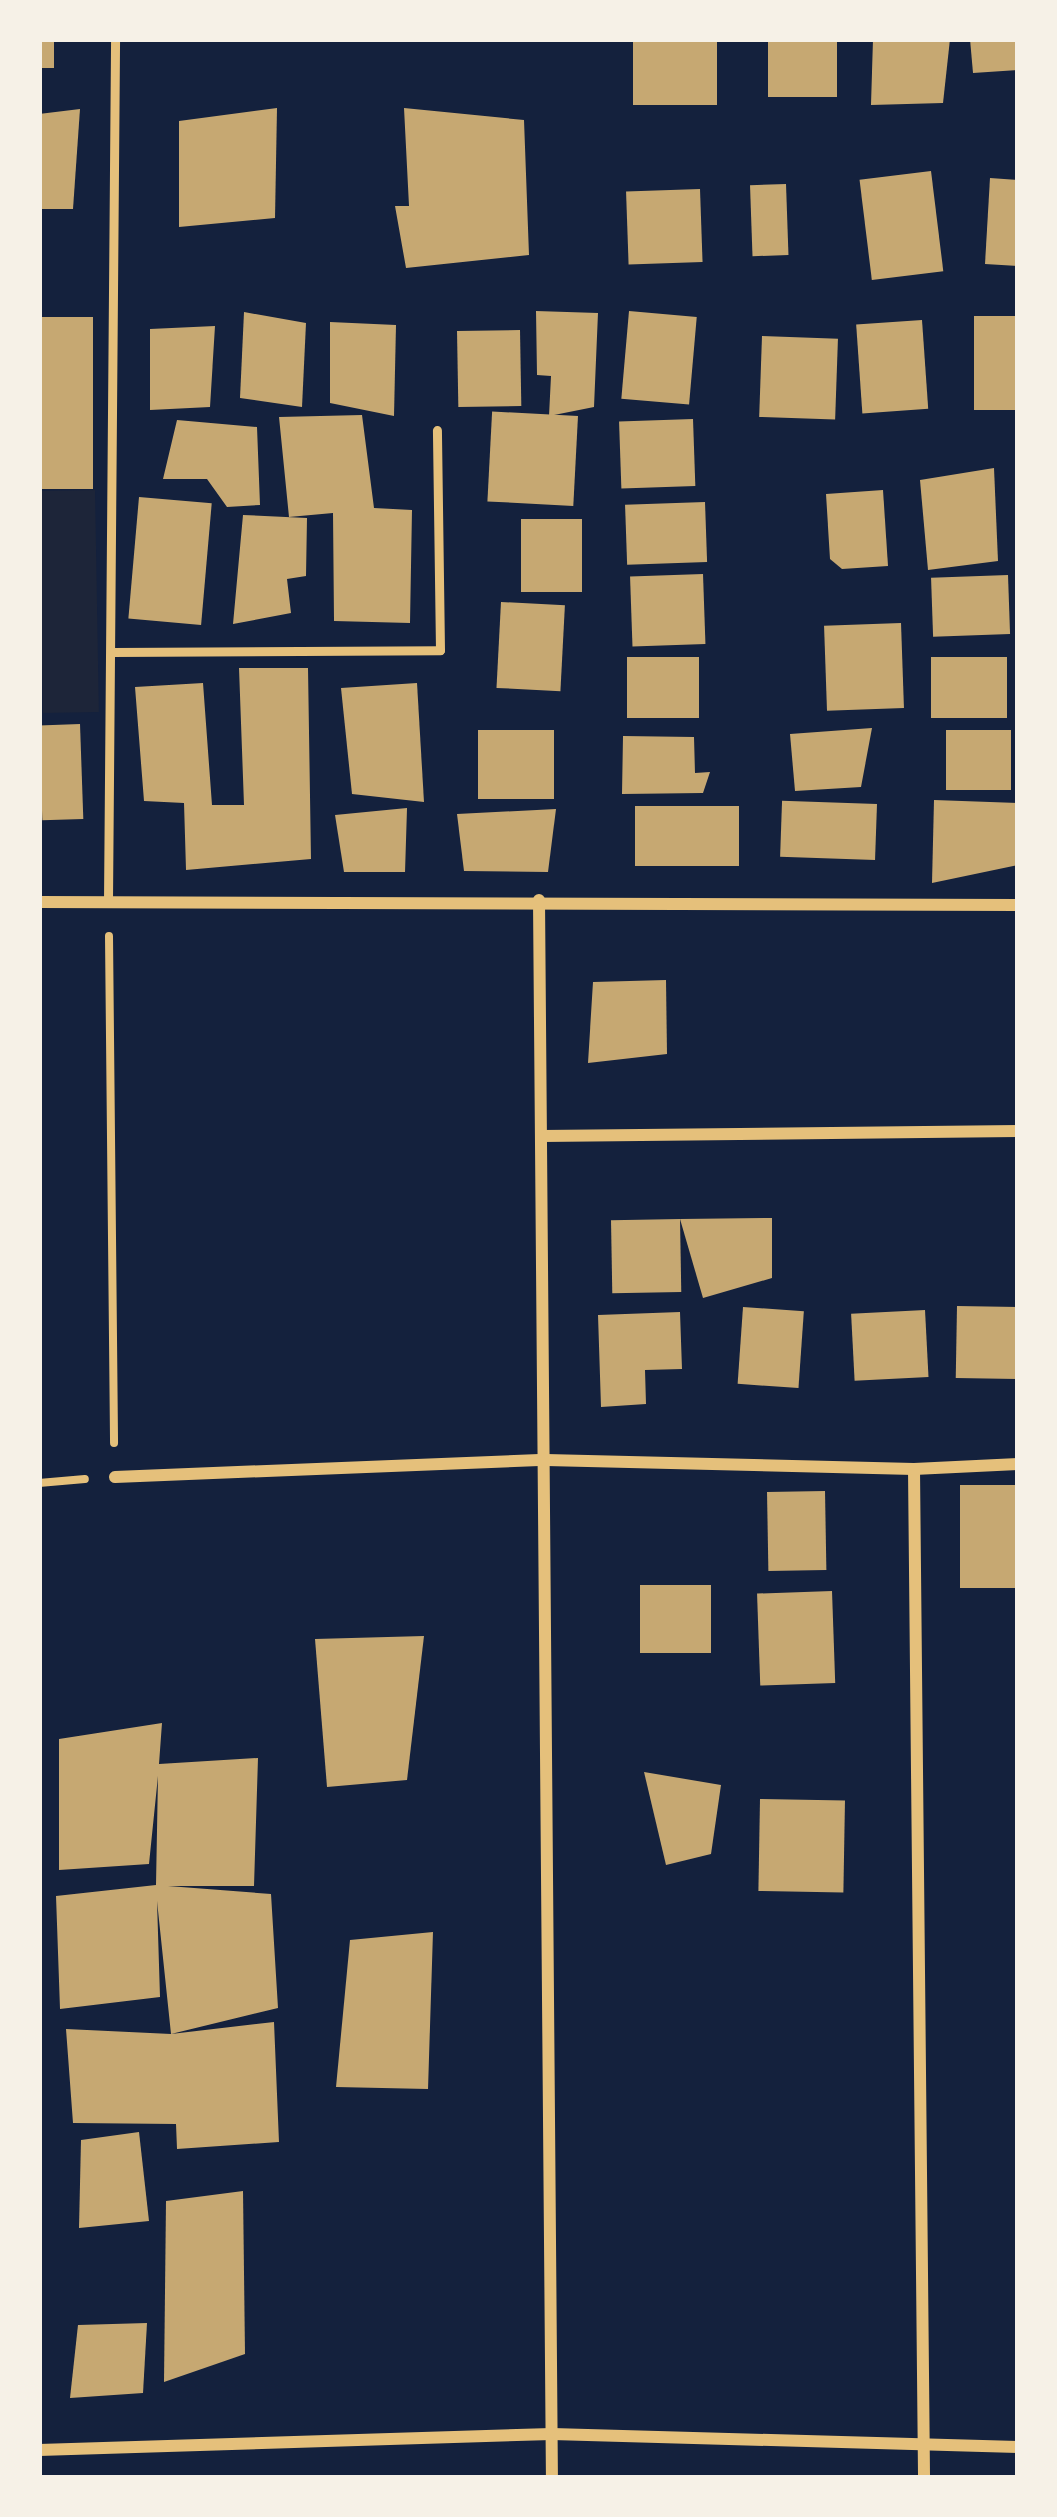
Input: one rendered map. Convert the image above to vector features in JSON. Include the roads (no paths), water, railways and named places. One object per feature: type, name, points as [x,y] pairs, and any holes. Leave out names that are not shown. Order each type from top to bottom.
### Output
[{"type":"street","points":[[539,901],[552,2478]]},
{"type":"street","points":[[39,902],[1018,905]]},
{"type":"street","points":[[542,1136],[1018,1131]]},
{"type":"street","points":[[115,1477],[546,1460],[914,1469],[1018,1464]]},
{"type":"street","points":[[914,1469],[924,2478]]},
{"type":"street","points":[[39,2450],[552,2434],[1018,2447]]},
{"type":"lane","points":[[108,901],[116,39]]},
{"type":"lane","points":[[112,652],[440,650],[437,430]]}]
